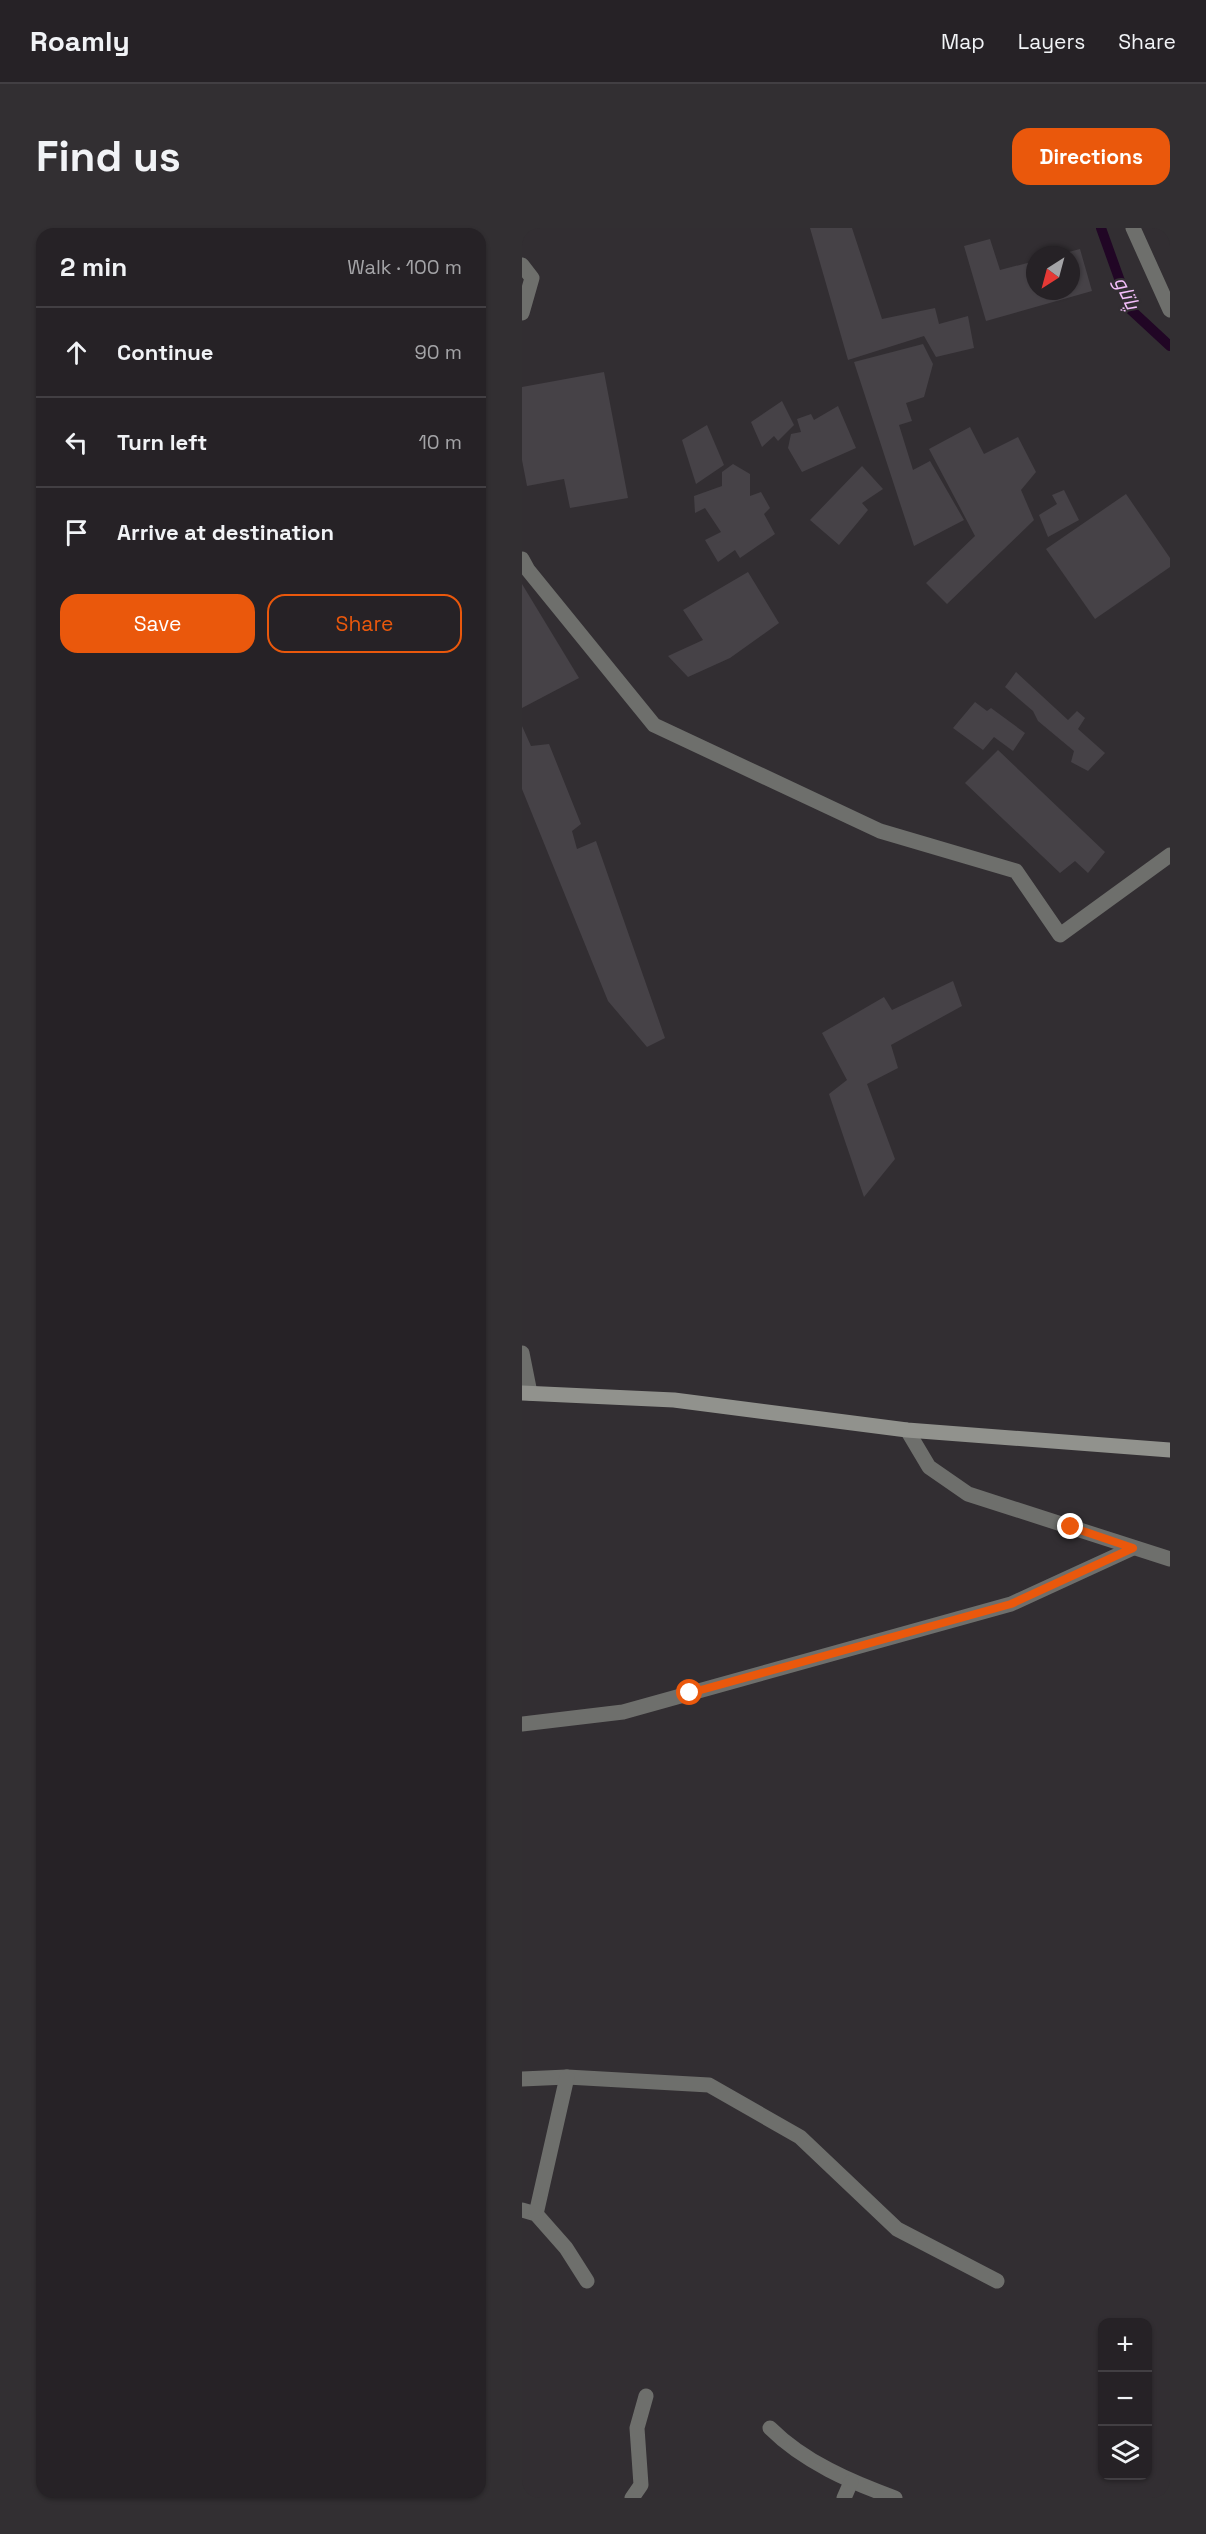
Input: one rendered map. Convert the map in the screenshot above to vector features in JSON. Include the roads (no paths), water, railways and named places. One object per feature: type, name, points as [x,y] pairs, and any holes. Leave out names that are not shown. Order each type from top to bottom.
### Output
[{"type":"street","points":[[1133,228],[1170,310]]},
{"type":"street","points":[[522,265],[532,278],[522,313]]},
{"type":"street","points":[[522,560],[654,725],[880,831],[1016,871],[1060,934],[1170,855]]},
{"type":"street","points":[[522,1353],[526,1393],[674,1400],[907,1430],[1170,1450]]},
{"type":"street","points":[[907,1430],[928,1467],[968,1494],[1170,1558]]},
{"type":"street","points":[[522,1724],[623,1712],[1011,1604],[1133,1548]]},
{"type":"street","points":[[567,2077],[529,2212],[566,2248],[587,2281]]},
{"type":"street","points":[[522,2079],[567,2077],[709,2085],[800,2137],[897,2229],[996,2281]]},
{"type":"street","points":[[632,2498],[641,2485],[637,2428],[646,2396]]},
{"type":"street","points":[[770,2428],[784,2443],[850,2482],[895,2498]]},
{"type":"street","points":[[844,2498],[850,2482]]},
{"type":"waterway","name":"پاتاو","points":[[1101,228],[1130,309],[1170,346]]}]
